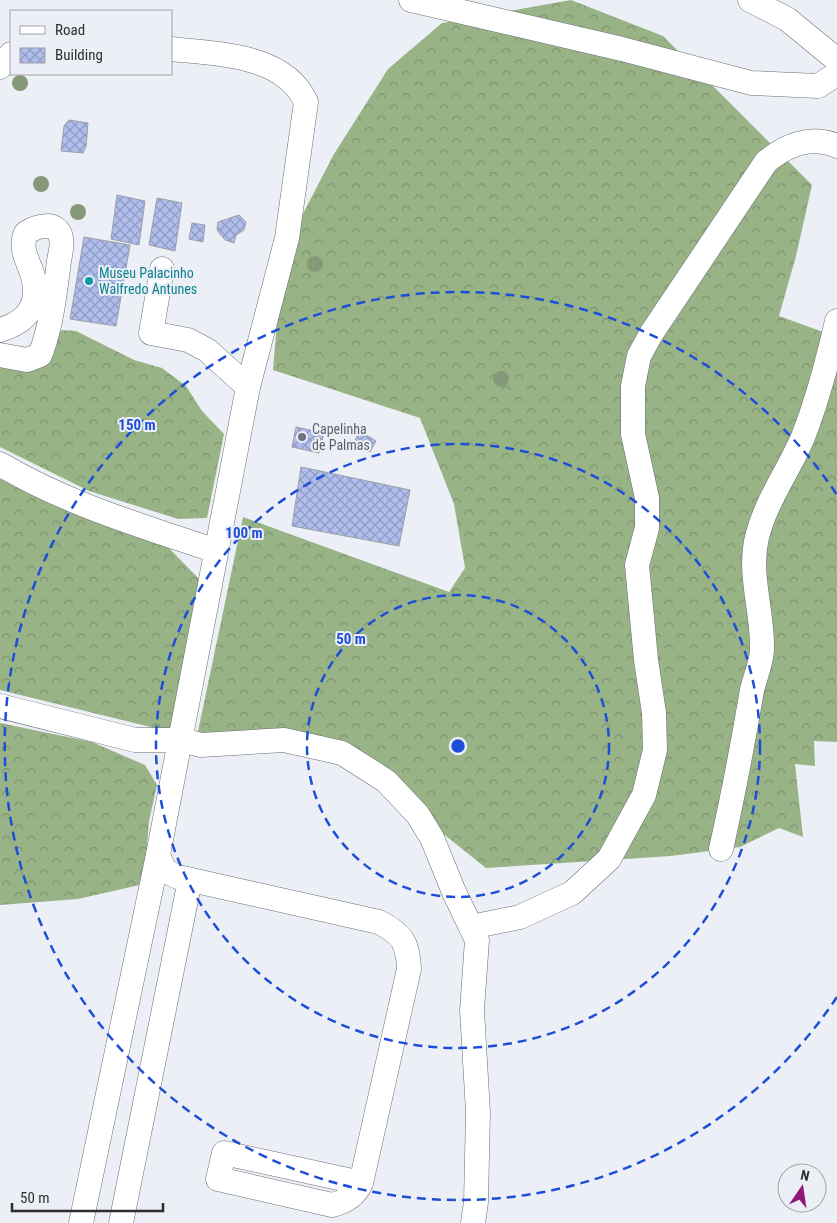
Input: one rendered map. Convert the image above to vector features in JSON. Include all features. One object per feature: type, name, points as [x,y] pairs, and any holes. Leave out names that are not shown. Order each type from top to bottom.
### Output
[{"type":"street","points":[[411,0],[622,49],[751,84],[818,86],[837,74]]},
{"type":"street","points":[[750,0],[787,19],[837,60]]},
{"type":"street","points":[[81,1223],[158,855],[248,387],[286,238],[306,102],[294,83],[267,65],[172,49]]},
{"type":"street","points":[[0,67],[10,55]]},
{"type":"street","points":[[471,927],[520,917],[572,893],[609,859],[644,795],[654,750],[654,731],[637,565],[647,528],[647,498],[633,434],[633,386],[639,356],[671,302],[766,162],[781,149],[798,142],[830,142],[837,146]]},
{"type":"street","points":[[0,330],[24,320],[30,313],[34,294],[32,272],[23,247],[26,233],[41,225],[58,231],[62,241],[55,297],[40,355],[28,360],[0,355]]},
{"type":"street","points":[[162,269],[152,333],[188,340],[207,350],[248,387]]},
{"type":"street","points":[[721,849],[754,680],[762,652],[761,622],[753,576],[757,537],[768,509],[802,438],[820,390],[837,320]]},
{"type":"street","points":[[0,464],[45,488],[85,506],[216,551]]},
{"type":"street","points":[[0,706],[135,740],[180,740],[201,744],[284,740],[342,754],[386,781],[418,815],[432,838],[477,940],[472,1010],[478,1112],[476,1202],[473,1223]]},
{"type":"street","points":[[158,855],[165,872],[190,880],[379,922],[396,931],[403,940],[408,955],[409,969],[361,1183],[351,1196],[342,1203],[332,1205],[218,1179],[224,1153],[361,1183]]},
{"type":"street","points":[[121,1223],[190,880]]},
{"type":"green space","points":[[571,0],[663,36],[812,185],[796,256],[779,316],[823,332],[815,357],[837,360],[837,742],[814,741],[815,766],[795,764],[803,837],[779,828],[740,847],[671,856],[486,868],[342,753],[197,736],[243,517],[449,592],[465,568],[454,504],[420,418],[273,370],[283,252],[334,154],[388,69],[442,23]]},
{"type":"green space","points":[[62,330],[76,331],[134,360],[162,368],[186,386],[202,411],[224,434],[207,518],[178,519],[89,491],[0,447],[0,362],[55,336]]},
{"type":"green space","points":[[0,479],[107,523],[162,541],[202,582],[179,734],[0,690]]},
{"type":"green space","points":[[0,723],[92,742],[145,765],[157,785],[149,821],[144,884],[78,899],[0,905]]},
{"type":"building","points":[[69,120],[88,123],[86,147],[83,153],[61,151],[64,126]]},
{"type":"building","points":[[117,195],[145,201],[139,245],[111,239]]},
{"type":"building","points":[[157,198],[182,203],[175,251],[149,245]]},
{"type":"building","points":[[239,215],[246,222],[244,230],[236,235],[234,243],[225,240],[217,230],[218,222]]},
{"type":"building","points":[[192,223],[205,225],[203,242],[189,239]]},
{"type":"building","points":[[84,237],[130,245],[116,326],[70,319]]},
{"type":"building","points":[[296,427],[324,433],[319,453],[292,447]]},
{"type":"building","points":[[360,431],[376,441],[370,452],[353,444]]},
{"type":"building","points":[[301,467],[410,490],[399,546],[292,526]]},
{"type":"place","name":"Museu Palacinho Walfredo Antunes","points":[[89,281]]},
{"type":"place","name":"Capelinha de Palmas","points":[[302,437]]}]
